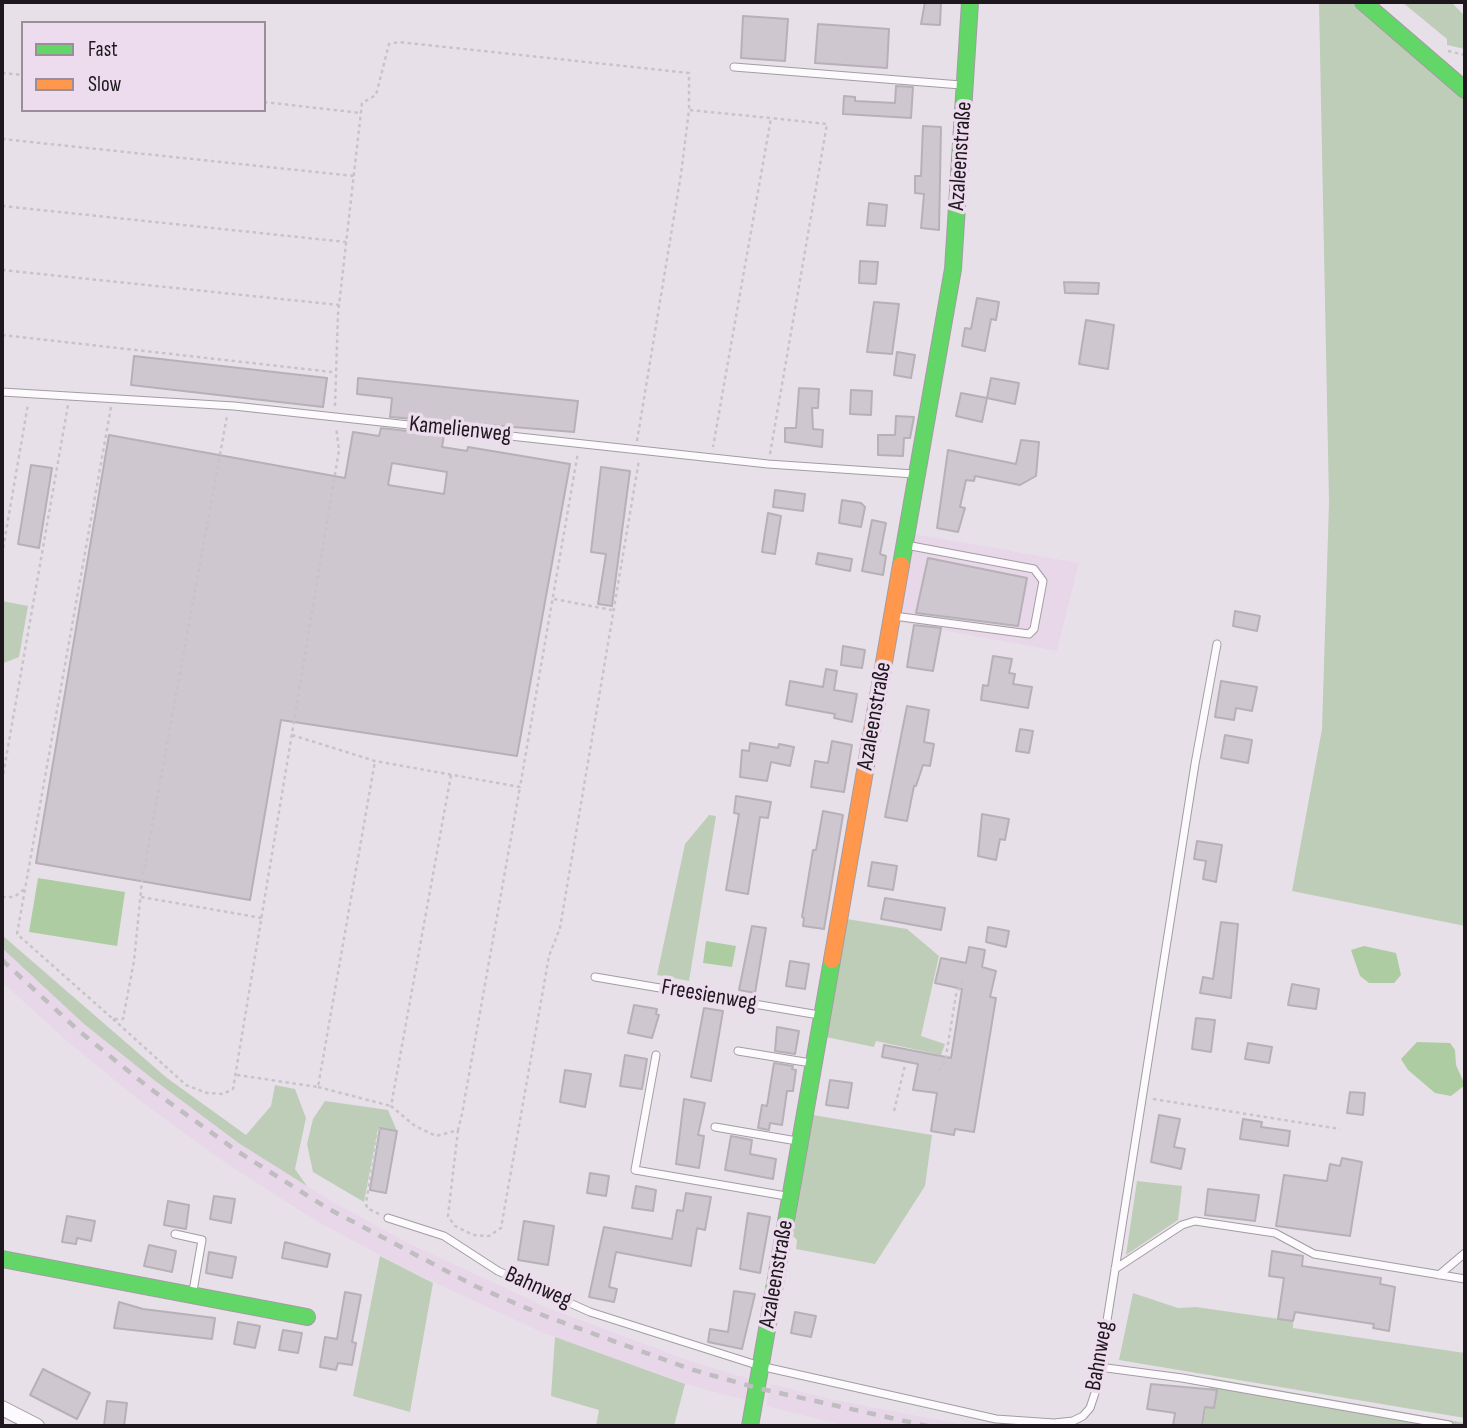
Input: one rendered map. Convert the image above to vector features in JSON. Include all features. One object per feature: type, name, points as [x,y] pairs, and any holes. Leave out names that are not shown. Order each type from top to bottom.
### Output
[{"type":"street","name":"Azaleenstraße","points":[[750,1426],[953,269],[970,2]]},
{"type":"street","points":[[1363,2],[1465,89]]},
{"type":"street","points":[[2,1259],[307,1317]]},
{"type":"street","points":[[2,1408],[37,1426]]},
{"type":"lane","points":[[734,67],[965,85]]},
{"type":"lane","name":"Kamelienweg","points":[[2,392],[228,406],[768,464],[917,474]]},
{"type":"lane","points":[[893,616],[1029,634],[1034,629],[1043,581],[1034,569],[905,545]]},
{"type":"lane","name":"Bahnweg","points":[[388,1218],[444,1236],[498,1271],[590,1312],[760,1366],[925,1405],[1032,1424],[1073,1421],[1083,1416],[1093,1399],[1099,1367],[1186,817],[1217,644]]},
{"type":"lane","name":"Freesienweg","points":[[595,977],[824,1016]]},
{"type":"lane","points":[[737,1051],[815,1064]]},
{"type":"lane","points":[[656,1055],[635,1170],[790,1197]]},
{"type":"lane","points":[[715,1127],[801,1142]]},
{"type":"lane","points":[[1115,1269],[1182,1225],[1195,1221],[1275,1233],[1314,1254],[1465,1279]]},
{"type":"lane","points":[[175,1234],[202,1240],[192,1294]]},
{"type":"lane","points":[[1439,1275],[1465,1253]]},
{"type":"lane","points":[[1099,1367],[1182,1378],[1449,1425]]},
{"type":"path","points":[[113,399],[17,934],[186,1085],[207,1093],[223,1094],[233,1089],[237,1075],[339,450],[334,373],[362,103],[376,95],[389,44],[399,42],[689,73],[689,110],[681,174],[560,928],[550,956],[501,1228],[489,1236],[473,1235],[454,1226],[447,1216],[458,1130],[580,443]]},
{"type":"path","points":[[2,73],[21,75]]},
{"type":"path","points":[[266,102],[361,113]]},
{"type":"path","points":[[689,110],[827,124],[768,464]]},
{"type":"path","points":[[711,457],[771,118]]},
{"type":"path","points":[[2,139],[354,176]]},
{"type":"path","points":[[2,206],[346,243]]},
{"type":"path","points":[[2,270],[339,305]]},
{"type":"path","points":[[2,335],[334,373]]},
{"type":"path","points":[[2,555],[29,394]]},
{"type":"path","points":[[2,781],[69,396]]},
{"type":"path","points":[[113,1019],[123,1019],[134,961],[141,897],[228,406]]},
{"type":"path","points":[[552,599],[612,610]]},
{"type":"path","points":[[292,735],[375,761],[520,787]]},
{"type":"path","points":[[318,1087],[375,761]]},
{"type":"path","points":[[391,1106],[451,775]]},
{"type":"path","points":[[2,897],[14,897],[26,888]]},
{"type":"path","points":[[141,897],[262,918]]},
{"type":"path","points":[[939,1071],[945,1062],[956,995],[962,981]]},
{"type":"path","points":[[894,1111],[905,1065]]},
{"type":"path","points":[[237,1075],[318,1087],[391,1106],[415,1126],[436,1136],[458,1130]]},
{"type":"path","points":[[1142,1097],[1340,1129]]},
{"type":"path","points":[[379,1128],[366,1203],[367,1208],[388,1218]]},
{"type":"shaded area","points":[[1319,2],[1351,2],[1465,101],[1465,926],[1292,891],[1322,729],[1329,502]]},
{"type":"shaded area","points":[[1402,2],[1451,2],[1465,16],[1465,49],[1447,45],[1447,39]]},
{"type":"shaded area","points":[[914,534],[1079,563],[1057,651],[898,622]]},
{"type":"shaded area","points":[[2,601],[28,606],[19,657],[4,663]]},
{"type":"shaded area","points":[[709,815],[716,816],[689,981],[657,975],[685,844]]},
{"type":"shaded area","points":[[38,878],[125,892],[117,946],[29,932]]},
{"type":"shaded area","points":[[847,919],[907,929],[939,956],[921,1036],[945,1044],[941,1055],[876,1041],[874,1047],[826,1037]]},
{"type":"shaded area","points":[[2,935],[167,1078],[246,1135],[271,1106],[275,1085],[295,1089],[306,1118],[295,1169],[307,1186],[240,1144],[84,1024],[2,948]]},
{"type":"shaded area","points":[[706,941],[736,946],[732,967],[703,963]]},
{"type":"shaded area","points":[[1364,946],[1396,953],[1401,975],[1394,983],[1369,983],[1360,976],[1351,950]]},
{"type":"shaded area","points":[[2,948],[84,1024],[154,1080],[240,1144],[331,1201],[408,1243],[548,1308],[690,1361],[750,1379],[745,1400],[685,1384],[539,1331],[410,1271],[318,1222],[227,1164],[139,1100],[68,1042],[2,982]]},
{"type":"shaded area","points":[[1417,1042],[1450,1043],[1455,1050],[1456,1065],[1465,1085],[1451,1096],[1435,1093],[1408,1070],[1401,1059]]},
{"type":"shaded area","points":[[325,1101],[388,1110],[397,1131],[378,1128],[364,1202],[313,1172],[307,1144],[313,1119]]},
{"type":"shaded area","points":[[813,1115],[932,1135],[925,1186],[875,1264],[796,1249],[797,1240],[793,1236]]},
{"type":"shaded area","points":[[1137,1181],[1182,1186],[1178,1220],[1126,1255]]},
{"type":"shaded area","points":[[380,1256],[433,1283],[410,1412],[353,1396]]},
{"type":"shaded area","points":[[1133,1293],[1178,1308],[1196,1307],[1293,1321],[1293,1328],[1465,1353],[1465,1418],[1119,1360]]},
{"type":"shaded area","points":[[555,1337],[685,1384],[674,1426],[596,1426],[599,1410],[551,1396]]},
{"type":"shaded area","points":[[1211,1378],[1465,1423],[1465,1426],[1203,1426]]},
{"type":"shaded area","points":[[771,1384],[826,1398],[969,1426],[846,1426],[766,1406]]},
{"type":"building","points":[[925,2],[941,2],[940,25],[921,24]]},
{"type":"building","points":[[743,16],[788,19],[785,61],[741,58]]},
{"type":"building","points":[[818,24],[889,29],[887,68],[815,63]]},
{"type":"building","points":[[896,86],[913,87],[911,118],[843,114],[844,96],[855,97],[855,101],[895,103]]},
{"type":"building","points":[[923,126],[941,127],[939,230],[921,228],[924,194],[915,193],[915,176],[921,176]]},
{"type":"building","points":[[869,203],[887,205],[885,226],[867,225]]},
{"type":"building","points":[[860,261],[878,262],[876,284],[859,283]]},
{"type":"building","points":[[1064,282],[1099,283],[1098,294],[1065,293]]},
{"type":"building","points":[[977,298],[999,302],[996,320],[991,319],[985,351],[962,346],[965,328],[971,329]]},
{"type":"building","points":[[874,302],[899,304],[892,354],[867,352]]},
{"type":"building","points":[[1086,320],[1114,325],[1108,369],[1079,364]]},
{"type":"building","points":[[897,352],[915,355],[911,378],[894,375]]},
{"type":"building","points":[[134,356],[327,378],[323,407],[131,385]]},
{"type":"building","points":[[358,378],[578,401],[574,432],[390,417],[392,398],[357,394]]},
{"type":"building","points":[[991,378],[1019,383],[1015,404],[987,398]]},
{"type":"building","points":[[799,388],[819,389],[818,408],[812,408],[813,429],[823,430],[822,447],[785,442],[785,428],[796,428]]},
{"type":"building","points":[[851,390],[872,391],[871,415],[850,414]]},
{"type":"building","points":[[961,393],[987,398],[982,422],[956,416]]},
{"type":"building","points":[[896,416],[914,417],[910,438],[904,438],[903,456],[878,455],[878,435],[895,435]]},
{"type":"building","points":[[381,428],[444,435],[442,447],[467,451],[468,447],[570,464],[517,756],[281,720],[250,900],[36,863],[109,435],[345,478],[353,432],[379,436]],"holes":[[[392,463],[447,472],[444,494],[388,485]]]},
{"type":"building","points":[[1021,440],[1039,442],[1036,476],[1020,485],[975,476],[974,481],[966,480],[960,507],[965,508],[958,532],[937,528],[948,450],[1016,464]]},
{"type":"building","points":[[31,465],[52,468],[39,548],[18,544]]},
{"type":"building","points":[[601,467],[630,471],[612,606],[598,604],[606,554],[591,552]]},
{"type":"building","points":[[775,490],[805,494],[803,511],[773,507]]},
{"type":"building","points":[[842,500],[861,503],[865,507],[861,527],[839,523]]},
{"type":"building","points":[[768,513],[781,516],[775,554],[762,552]]},
{"type":"building","points":[[872,520],[886,523],[880,554],[886,556],[883,575],[862,571]]},
{"type":"building","points":[[818,553],[852,559],[850,571],[816,564]]},
{"type":"building","points":[[928,558],[1027,578],[1018,626],[916,613]]},
{"type":"building","points":[[1235,611],[1260,616],[1257,631],[1233,626]]},
{"type":"building","points":[[914,625],[941,628],[933,671],[907,667]]},
{"type":"building","points":[[843,646],[865,650],[862,668],[841,665]]},
{"type":"building","points":[[993,656],[1012,659],[1009,673],[1015,674],[1013,684],[1032,687],[1028,708],[981,700],[983,685],[988,686]]},
{"type":"building","points":[[826,669],[837,671],[834,690],[857,694],[852,722],[834,718],[835,714],[786,705],[790,681],[823,687]]},
{"type":"building","points":[[1221,681],[1257,687],[1252,711],[1236,708],[1234,720],[1215,717]]},
{"type":"building","points":[[907,706],[929,710],[924,742],[934,744],[930,766],[923,765],[914,786],[907,821],[885,817]]},
{"type":"building","points":[[1020,729],[1033,731],[1029,753],[1016,751]]},
{"type":"building","points":[[1225,735],[1252,740],[1248,763],[1221,758]]},
{"type":"building","points":[[832,741],[852,745],[844,792],[811,787],[815,761],[828,763]]},
{"type":"building","points":[[750,743],[778,748],[779,744],[794,747],[790,766],[771,762],[767,781],[740,777],[742,750],[749,751]]},
{"type":"building","points":[[736,796],[771,802],[768,818],[760,817],[748,894],[726,890],[739,814],[734,813]]},
{"type":"building","points":[[823,811],[843,815],[824,929],[803,926],[802,917],[813,850],[816,850]]},
{"type":"building","points":[[982,814],[1009,819],[1005,840],[1000,839],[996,860],[978,856]]},
{"type":"building","points":[[1197,841],[1222,845],[1216,882],[1203,879],[1206,861],[1194,859]]},
{"type":"building","points":[[872,862],[897,866],[893,890],[868,886]]},
{"type":"building","points":[[885,898],[945,908],[941,930],[881,919]]},
{"type":"building","points":[[1221,922],[1238,924],[1231,998],[1200,993],[1203,977],[1213,979]]},
{"type":"building","points":[[752,926],[766,928],[755,993],[739,990]]},
{"type":"building","points":[[988,927],[1009,931],[1006,947],[986,942]]},
{"type":"building","points":[[969,947],[985,950],[982,967],[996,971],[990,997],[996,998],[974,1132],[955,1129],[954,1135],[931,1131],[937,1093],[913,1090],[918,1064],[882,1057],[884,1045],[951,1058],[962,989],[935,983],[941,958],[966,963]]},
{"type":"building","points":[[790,961],[809,964],[805,989],[786,986]]},
{"type":"building","points":[[1292,984],[1319,989],[1316,1009],[1288,1005]]},
{"type":"building","points":[[634,1005],[657,1009],[656,1014],[659,1015],[652,1038],[628,1033]]},
{"type":"building","points":[[704,1008],[723,1011],[711,1081],[691,1077]]},
{"type":"building","points":[[1196,1018],[1215,1020],[1211,1052],[1192,1049]]},
{"type":"building","points":[[777,1027],[799,1031],[795,1054],[775,1051]]},
{"type":"building","points":[[1248,1043],[1272,1047],[1269,1063],[1245,1059]]},
{"type":"building","points":[[625,1055],[647,1059],[642,1089],[620,1086]]},
{"type":"building","points":[[774,1063],[793,1066],[792,1069],[796,1070],[793,1091],[787,1091],[782,1125],[770,1123],[769,1130],[758,1128],[762,1105],[767,1106]]},
{"type":"building","points":[[565,1070],[591,1074],[585,1107],[560,1102]]},
{"type":"building","points":[[830,1080],[852,1083],[848,1108],[826,1105]]},
{"type":"building","points":[[1350,1092],[1365,1093],[1363,1115],[1347,1113]]},
{"type":"building","points":[[684,1099],[705,1103],[698,1135],[704,1136],[699,1168],[676,1164]]},
{"type":"building","points":[[1159,1115],[1180,1119],[1174,1147],[1185,1149],[1181,1169],[1151,1162]]},
{"type":"building","points":[[1243,1119],[1262,1122],[1261,1127],[1290,1131],[1288,1146],[1240,1139]]},
{"type":"building","points":[[380,1128],[397,1131],[386,1193],[370,1190]]},
{"type":"building","points":[[731,1136],[752,1140],[750,1154],[776,1159],[773,1179],[725,1170]]},
{"type":"building","points":[[1342,1158],[1362,1162],[1350,1236],[1276,1226],[1284,1175],[1327,1181],[1330,1164],[1340,1166]]},
{"type":"building","points":[[590,1173],[609,1176],[606,1196],[587,1193]]},
{"type":"building","points":[[636,1186],[656,1190],[653,1211],[632,1208]]},
{"type":"building","points":[[1208,1189],[1259,1195],[1255,1221],[1205,1215]]},
{"type":"building","points":[[686,1193],[711,1197],[705,1230],[697,1228],[691,1266],[616,1252],[609,1287],[617,1289],[614,1302],[589,1297],[604,1227],[672,1239],[677,1210],[683,1211]]},
{"type":"building","points":[[214,1196],[235,1199],[231,1223],[210,1219]]},
{"type":"building","points":[[168,1201],[189,1205],[186,1229],[164,1225]]},
{"type":"building","points":[[748,1213],[770,1217],[760,1273],[740,1269]]},
{"type":"building","points":[[67,1216],[95,1221],[91,1241],[77,1238],[76,1244],[62,1242]]},
{"type":"building","points":[[524,1221],[554,1226],[548,1265],[518,1260]]},
{"type":"building","points":[[285,1242],[330,1254],[327,1267],[282,1258]]},
{"type":"building","points":[[149,1245],[176,1251],[172,1272],[144,1266]]},
{"type":"building","points":[[1272,1251],[1303,1256],[1302,1266],[1381,1278],[1380,1284],[1395,1287],[1389,1331],[1373,1328],[1374,1324],[1295,1312],[1293,1321],[1278,1319],[1284,1278],[1269,1276]]},
{"type":"building","points":[[209,1252],[236,1257],[232,1278],[206,1273]]},
{"type":"building","points":[[734,1291],[755,1294],[742,1349],[708,1342],[710,1329],[728,1332]]},
{"type":"building","points":[[345,1292],[361,1295],[352,1342],[356,1343],[352,1365],[338,1363],[336,1370],[320,1367],[325,1337],[337,1339]]},
{"type":"building","points":[[119,1302],[143,1309],[215,1318],[212,1339],[114,1328]]},
{"type":"building","points":[[795,1312],[816,1316],[811,1337],[791,1333]]},
{"type":"building","points":[[238,1322],[260,1326],[255,1348],[234,1344]]},
{"type":"building","points":[[283,1330],[302,1333],[298,1353],[279,1350]]},
{"type":"building","points":[[43,1369],[90,1393],[77,1419],[30,1395]]},
{"type":"building","points":[[1151,1384],[1217,1390],[1214,1408],[1205,1407],[1202,1426],[1173,1426],[1175,1413],[1147,1409]]},
{"type":"building","points":[[107,1401],[127,1403],[124,1426],[104,1426]]},
{"type":"railway","points":[[2,960],[79,1031],[148,1087],[237,1151],[327,1208],[475,1286],[545,1316],[690,1369],[757,1388],[927,1426]]},
{"type":"traffic: fast","points":[[901,565],[953,269],[970,2]]},
{"type":"traffic: fast","points":[[1363,2],[1465,90]]},
{"type":"traffic: fast","points":[[750,1426],[832,960]]},
{"type":"traffic: fast","points":[[2,1259],[307,1317]]},
{"type":"traffic: slow","points":[[832,960],[901,565]]}]
